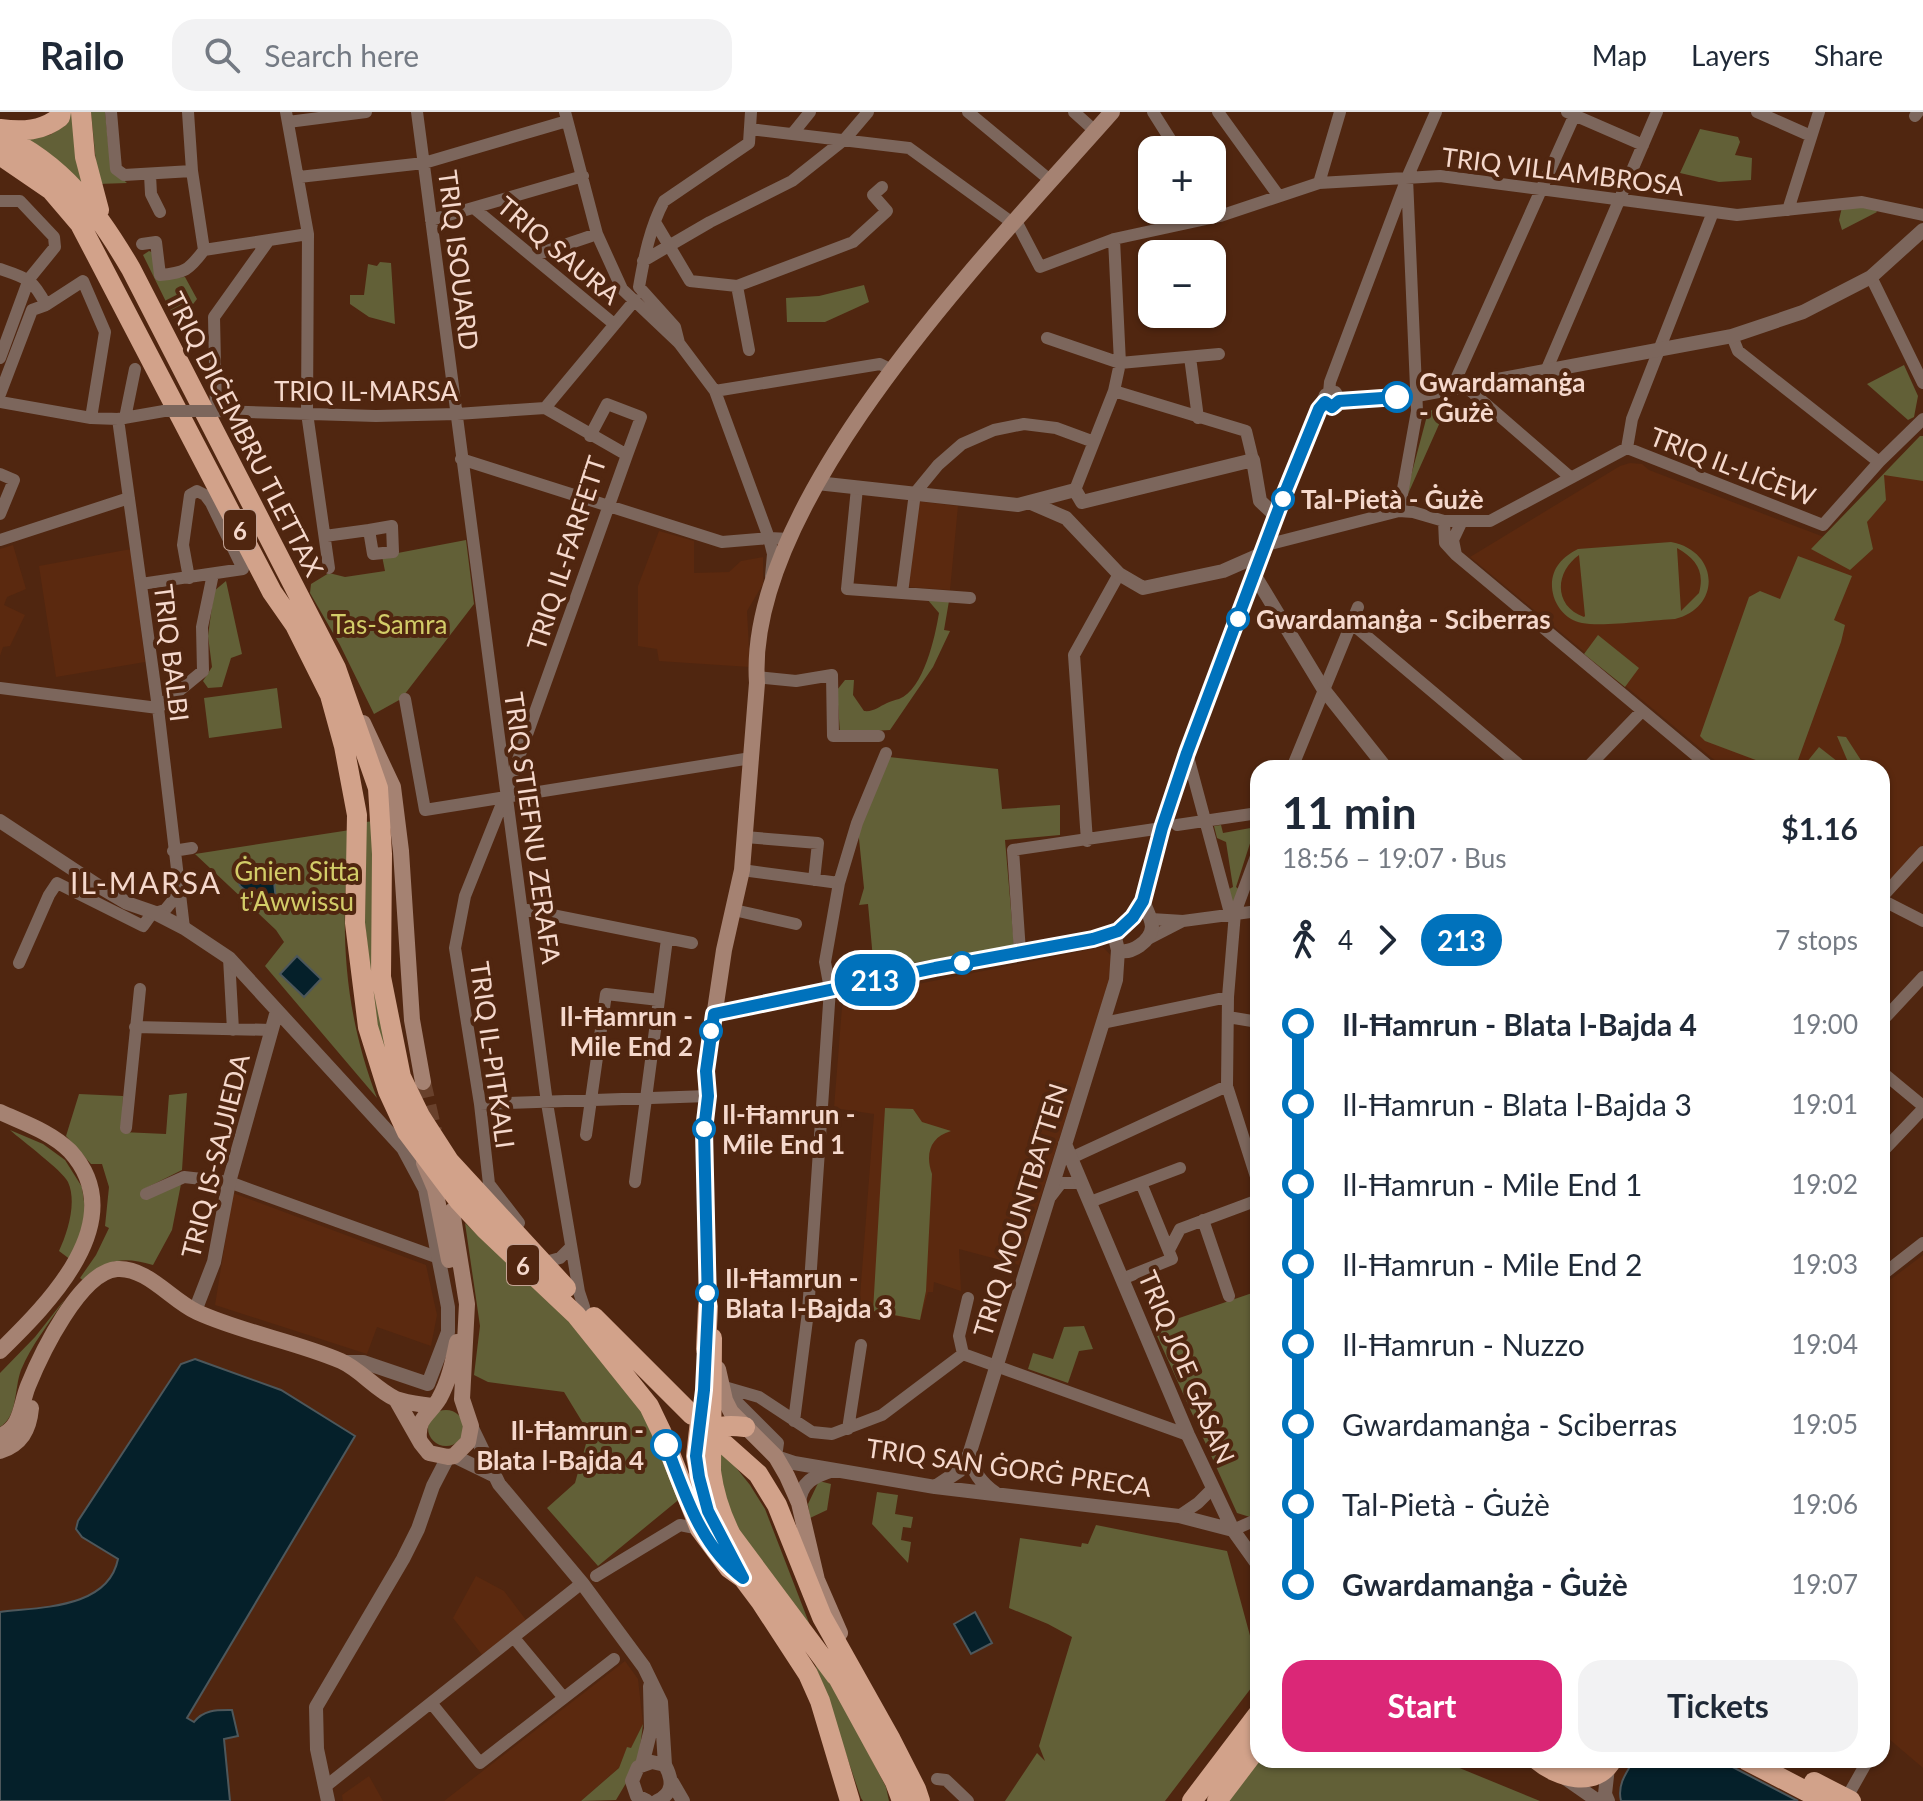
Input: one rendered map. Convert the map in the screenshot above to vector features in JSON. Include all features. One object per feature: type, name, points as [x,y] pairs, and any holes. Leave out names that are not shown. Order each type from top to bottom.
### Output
[{"type":"highway","points":[[0,129],[24,131],[48,127],[60,117],[61,112]]},
{"type":"highway","points":[[81,112],[89,178],[102,220]]},
{"type":"highway","name":"TRIQ DIĊEMBRU TLETTAX","points":[[0,135],[58,173],[78,190],[102,220],[190,382],[345,690],[378,788],[382,854],[381,977],[401,1077],[420,1116],[449,1161],[546,1262]]},
{"type":"highway","name":"TRIQ DIĊEMBRU TLETTAX","points":[[0,155],[51,190],[80,224],[272,592],[295,625],[330,695],[344,746],[357,815],[355,923],[368,1027],[388,1091],[415,1145]]},
{"type":"highway","points":[[0,173],[17,172],[51,190]]},
{"type":"highway","name":"6","points":[[415,1145],[459,1201],[576,1315],[634,1384],[661,1431],[700,1529],[721,1559],[743,1578]]},
{"type":"highway","name":"6","points":[[546,1262],[562,1285],[692,1415]]},
{"type":"highway","name":"6","points":[[708,1306],[704,1390],[696,1456],[705,1501],[743,1578],[781,1629],[808,1674],[820,1701],[850,1801]]},
{"type":"highway","name":"6","points":[[712,1338],[717,1437],[713,1487],[731,1535],[836,1676]]},
{"type":"highway","points":[[717,1437],[721,1426],[745,1427]]},
{"type":"highway","name":"6","points":[[705,1501],[702,1452],[717,1437]]},
{"type":"highway","name":"6","points":[[717,1437],[758,1474],[777,1505],[822,1617],[904,1764],[920,1801]]},
{"type":"highway","name":"6","points":[[784,1525],[813,1623],[836,1676],[902,1799]]},
{"type":"highway","points":[[1192,1801],[1250,1725]]},
{"type":"highway","points":[[1217,1801],[1250,1758]]},
{"type":"highway","points":[[1547,1768],[1559,1774],[1581,1778],[1593,1776],[1604,1768]]},
{"type":"highway","points":[[1761,1768],[1825,1801]]},
{"type":"highway","points":[[1786,1768],[1848,1800]]},
{"type":"main road","points":[[745,1427],[731,1412],[721,1386],[712,1338],[708,1306],[704,1130],[708,1096],[706,1071],[714,1014],[742,870],[756,657],[771,579],[817,483],[907,348],[1112,112]]},
{"type":"main road","points":[[345,690],[393,787],[401,851],[412,1020],[423,1082]]},
{"type":"main road","points":[[0,1112],[38,1129],[69,1150],[87,1180],[92,1216],[84,1247],[75,1264],[28,1324],[0,1351]]},
{"type":"main road","points":[[415,1145],[435,1189],[458,1305],[459,1337],[451,1373],[420,1423],[421,1443]]},
{"type":"main road","points":[[0,1436],[14,1428],[19,1420],[27,1389],[43,1352],[86,1286],[97,1276],[116,1269],[141,1275],[195,1311],[343,1362],[396,1399],[421,1443],[435,1456],[451,1457],[468,1442],[469,1419],[462,1399],[467,1304],[452,1211]]},
{"type":"main road","points":[[0,1451],[13,1446],[28,1427],[43,1352]]},
{"type":"main road","points":[[396,1399],[455,1404],[469,1419]]},
{"type":"main road","name":"6","points":[[745,1427],[776,1457],[799,1503],[817,1580],[859,1683]]},
{"type":"street","points":[[111,112],[116,169],[124,175],[131,178],[192,171]]},
{"type":"street","points":[[188,112],[192,171],[204,250]]},
{"type":"street","points":[[329,568],[307,413],[308,234],[287,117],[366,112]]},
{"type":"street","name":"TRIQ ISOUARD","points":[[417,112],[457,414]]},
{"type":"street","points":[[545,408],[637,294],[643,261],[664,201],[749,143],[751,112]]},
{"type":"street","points":[[793,133],[810,112]]},
{"type":"street","points":[[643,261],[710,222],[792,181],[845,139],[868,112]]},
{"type":"street","points":[[968,112],[1051,181]]},
{"type":"street","points":[[1074,112],[1095,131]]},
{"type":"street","points":[[1153,112],[1168,136]]},
{"type":"street","points":[[1218,112],[1278,195]]},
{"type":"street","points":[[1319,183],[1340,112]]},
{"type":"street","points":[[1121,944],[1143,901],[1169,827],[1187,753],[1276,516],[1303,447],[1331,399],[1330,382],[1407,178],[1436,112]]},
{"type":"street","points":[[1546,371],[1657,112]]},
{"type":"street","points":[[1757,112],[1811,136]]},
{"type":"street","points":[[1788,210],[1819,112]]},
{"type":"street","points":[[1459,387],[1573,113],[1643,145]]},
{"type":"street","points":[[299,177],[424,163],[566,117],[597,234],[622,289],[637,294],[715,391],[769,538],[773,554],[771,579]]},
{"type":"street","points":[[750,129],[909,148],[1015,223]]},
{"type":"street","points":[[150,175],[151,194],[160,212]]},
{"type":"street","points":[[431,220],[583,176]]},
{"type":"street","name":"TRIQ VILLAMBROSA","points":[[1226,214],[1319,183],[1440,176],[1737,215],[1862,202],[1923,215]]},
{"type":"street","points":[[1399,511],[1417,411],[1407,178]]},
{"type":"street","points":[[655,222],[690,281],[737,286],[853,242],[887,211],[873,195],[882,187]]},
{"type":"street","points":[[0,201],[20,201],[54,237],[55,247],[29,279],[0,358]]},
{"type":"street","name":"TRIQ SAURA","points":[[475,209],[614,324]]},
{"type":"street","points":[[1029,502],[1066,518],[1119,574],[1143,588],[1223,571],[1265,549],[1399,511],[1444,521],[1490,521],[1627,448],[1632,419],[1713,212]]},
{"type":"street","name":"TRIQ VILLAMBROSA","points":[[1015,223],[1040,267],[1114,239],[1183,224]]},
{"type":"street","points":[[1331,399],[1417,395],[1732,336],[1803,312],[1871,277],[1923,230]]},
{"type":"street","points":[[142,244],[156,242],[160,275],[180,273],[191,267],[204,250],[308,234]]},
{"type":"street","points":[[532,256],[597,234]]},
{"type":"street","points":[[1385,240],[1397,236],[1410,238]]},
{"type":"street","points":[[1066,518],[1079,510],[1078,496],[1114,391],[1120,363],[1114,239]]},
{"type":"street","points":[[216,411],[214,317],[269,240]]},
{"type":"street","points":[[0,269],[29,279],[37,286],[46,305]]},
{"type":"street","points":[[1871,277],[1923,383]]},
{"type":"street","points":[[0,394],[32,310],[46,305],[83,281],[105,332],[91,418]]},
{"type":"street","points":[[737,286],[749,350]]},
{"type":"street","points":[[1732,336],[1738,351],[1879,462],[1923,419]]},
{"type":"street","points":[[1047,338],[1120,363],[1219,354]]},
{"type":"street","points":[[1190,357],[1198,418]]},
{"type":"street","points":[[715,391],[880,364],[892,370]]},
{"type":"street","name":"TRIQ BALBI","points":[[135,369],[122,419],[129,498],[184,928]]},
{"type":"street","points":[[1459,387],[1570,477]]},
{"type":"street","points":[[1114,391],[1246,431],[1260,501],[1276,516]]},
{"type":"street","name":"TRIQ IL-MARSA","points":[[0,402],[91,418],[122,419],[164,411],[376,416],[545,408]]},
{"type":"street","points":[[590,436],[607,404],[641,417],[627,455]]},
{"type":"street","name":"TRIQ IL-FARFETT","points":[[505,796],[627,455],[545,408]]},
{"type":"street","name":"TRIQ STIEFNU ZERAFA","points":[[457,414],[547,1103],[584,1307]]},
{"type":"street","points":[[902,593],[915,493],[938,465],[962,444],[994,430],[1024,424],[1056,428],[1094,442]]},
{"type":"street","name":"TRIQ IL-LIĊEW","points":[[1627,448],[1823,525],[1879,462]]},
{"type":"street","points":[[461,459],[722,542],[790,539]]},
{"type":"street","points":[[817,483],[1018,505],[1078,496],[1253,460]]},
{"type":"street","points":[[0,474],[14,480],[0,514]]},
{"type":"street","points":[[857,488],[847,589],[970,598]]},
{"type":"street","points":[[141,584],[189,578],[243,569],[211,503],[197,491],[190,495],[183,545],[189,578]]},
{"type":"street","points":[[0,540],[129,498]]},
{"type":"street","points":[[1444,521],[1445,543],[1456,555],[1701,760]]},
{"type":"street","points":[[1456,555],[1453,540],[1462,521]]},
{"type":"street","points":[[325,536],[369,530]]},
{"type":"street","points":[[0,688],[158,708],[203,671],[202,627],[213,574]]},
{"type":"street","points":[[1087,841],[1074,655],[1119,574]]},
{"type":"street","points":[[1255,576],[1324,690],[1380,760]]},
{"type":"street","points":[[1295,760],[1358,607]]},
{"type":"street","points":[[1351,623],[1514,760]]},
{"type":"street","points":[[756,677],[796,681],[832,675],[833,736],[879,736]]},
{"type":"street","points":[[405,699],[425,810],[751,758]]},
{"type":"street","points":[[1595,760],[1641,712]]},
{"type":"street","points":[[794,1421],[808,1312],[830,989],[825,962],[839,883],[857,823],[886,753]]},
{"type":"street","points":[[1187,753],[1232,913],[1227,1086],[1250,1158]]},
{"type":"street","name":"TRIQ IL-PITKALI","points":[[505,796],[465,896],[455,948],[480,1104],[489,1184],[546,1262]]},
{"type":"street","points":[[1020,952],[1013,850],[1250,814]]},
{"type":"street","points":[[0,821],[100,887],[127,903],[154,912],[184,928],[229,958],[403,1148],[425,1189],[448,1307],[448,1332],[428,1384],[363,1362],[343,1362]]},
{"type":"street","points":[[745,837],[818,843],[814,880]]},
{"type":"street","points":[[173,851],[192,848]]},
{"type":"street","points":[[1890,889],[1923,852]]},
{"type":"street","points":[[742,870],[839,883]]},
{"type":"street","points":[[1232,913],[1250,870]]},
{"type":"street","points":[[19,963],[57,883],[143,926],[154,912],[165,910],[179,893]]},
{"type":"street","points":[[1143,901],[1152,926],[1148,939]]},
{"type":"street","points":[[1890,902],[1923,921]]},
{"type":"street","points":[[522,909],[692,943]]},
{"type":"street","points":[[734,910],[796,924]]},
{"type":"street","points":[[1133,917],[1140,915],[1151,919],[1183,921],[1250,912]]},
{"type":"street","points":[[714,1014],[1093,939],[1121,944],[1148,939],[1183,921]]},
{"type":"street","points":[[635,1182],[667,939]]},
{"type":"street","name":"TRIQ MOUNTBATTEN","points":[[935,1487],[959,1471],[969,1455],[1048,1199],[1068,1151],[1116,980],[1121,944]]},
{"type":"street","points":[[229,958],[233,1030]]},
{"type":"street","points":[[1890,1012],[1923,977]]},
{"type":"street","points":[[126,1128],[140,989]]},
{"type":"street","points":[[586,1135],[606,994],[659,1000]]},
{"type":"street","points":[[1103,1023],[1228,997]]},
{"type":"street","name":"TRIQ IS-SAJJIEDA","points":[[195,1311],[214,1262],[229,1182],[277,1011]]},
{"type":"street","points":[[1228,1017],[1250,1021]]},
{"type":"street","points":[[135,1027],[272,1030]]},
{"type":"street","points":[[1890,1079],[1923,1108],[1890,1143]]},
{"type":"street","points":[[1068,1151],[1227,1086]]},
{"type":"street","points":[[480,1104],[708,1096]]},
{"type":"street","name":"TRIQ JOE GASAN","points":[[1068,1151],[1188,1435],[1233,1530],[1250,1554]]},
{"type":"street","points":[[1090,1202],[1180,1168]]},
{"type":"street","points":[[146,1194],[184,1177],[229,1182],[439,1258]]},
{"type":"street","points":[[1048,1199],[1061,1183],[1082,1183]]},
{"type":"street","points":[[1141,1183],[1170,1255]]},
{"type":"street","points":[[1122,1279],[1170,1255],[1180,1229],[1250,1203]]},
{"type":"street","points":[[1203,1220],[1229,1296]]},
{"type":"street","points":[[1890,1269],[1923,1243]]},
{"type":"street","points":[[546,1262],[560,1258],[571,1247]]},
{"type":"street","points":[[963,1354],[959,1336],[968,1298]]},
{"type":"street","points":[[848,1429],[861,1345]]},
{"type":"street","points":[[721,1386],[759,1397],[812,1432],[832,1434],[882,1415],[963,1354]]},
{"type":"street","points":[[963,1354],[1188,1435]]},
{"type":"street","points":[[721,1386],[778,1443],[776,1457]]},
{"type":"street","points":[[469,1419],[493,1475],[582,1583],[648,1674],[651,1729],[642,1765]]},
{"type":"street","points":[[421,1443],[431,1468],[433,1486]]},
{"type":"street","points":[[969,1455],[981,1484],[995,1493]]},
{"type":"street","points":[[328,1801],[317,1749],[316,1707],[403,1559],[418,1529],[433,1486],[451,1457],[493,1475]]},
{"type":"street","name":"TRIQ SAN ĠORĠ PRECA","points":[[776,1457],[935,1487],[1179,1516],[1233,1530]]},
{"type":"street","name":"TRIQ SAN ĠORĠ PRECA","points":[[799,1503],[804,1486],[812,1477],[833,1469]]},
{"type":"street","name":"TRIQ SAN ĠORĠ PRECA","points":[[1179,1516],[1213,1488]]},
{"type":"street","points":[[1233,1530],[1250,1523]]},
{"type":"street","points":[[596,1576],[680,1525],[700,1529]]},
{"type":"street","points":[[326,1786],[582,1583]]},
{"type":"street","points":[[515,1639],[564,1698]]},
{"type":"street","points":[[432,1704],[480,1763],[614,1659]]},
{"type":"street","points":[[650,1682],[661,1702],[665,1765],[683,1801]]},
{"type":"street","points":[[638,1798],[634,1773],[642,1765],[652,1762],[665,1765]]},
{"type":"street","points":[[1608,1801],[1605,1794],[1609,1768]]},
{"type":"street","points":[[1848,1800],[1864,1768]]},
{"type":"street","points":[[1559,1774],[1598,1801]]},
{"type":"street","points":[[937,1779],[946,1780],[968,1801]]},
{"type":"street","points":[[657,1801],[668,1793],[672,1782]]},
{"type":"shaded area","points":[[1923,436],[1923,845],[1890,881],[1890,760],[1714,760],[1470,557],[1620,466],[1630,463],[1642,464],[1649,470],[1824,537]]},
{"type":"shaded area","points":[[916,501],[958,506],[950,590],[909,587]]},
{"type":"shaded area","points":[[659,531],[694,541],[694,573],[729,572],[741,561],[763,557],[763,584],[747,611],[750,667],[659,661],[657,649],[638,646],[638,586]]},
{"type":"shaded area","points":[[13,545],[26,589],[7,597],[4,605],[25,615],[10,646],[3,647],[0,656],[0,549]]},
{"type":"shaded area","points":[[131,549],[145,662],[56,677],[39,566]]},
{"type":"shaded area","points":[[1103,947],[1116,961],[1019,1265],[959,1249],[961,1291],[934,1282],[933,1292],[928,1292],[920,1320],[859,1310],[874,1114],[834,1108],[842,1007],[848,998]]},
{"type":"shaded area","points":[[233,1193],[426,1265],[437,1315],[431,1346],[377,1327],[367,1354],[215,1305]]},
{"type":"shaded area","points":[[1923,1255],[1923,1768],[1890,1740],[1890,1280]]},
{"type":"shaded area","points":[[476,1576],[504,1591],[526,1620],[483,1656],[453,1618]]},
{"type":"shaded area","points":[[625,1661],[638,1679],[643,1724],[631,1748],[627,1748],[619,1768],[581,1801],[444,1801]]},
{"type":"shaded area","points":[[369,1776],[383,1801],[343,1801],[342,1795]]},
{"type":"green space","points":[[70,112],[76,112],[86,191],[20,139],[50,135],[67,124]]},
{"type":"green space","points":[[91,112],[105,112],[111,169],[127,183],[98,184]]},
{"type":"green space","points":[[1700,129],[1738,137],[1740,142],[1735,155],[1752,158],[1751,180],[1719,182],[1680,173]]},
{"type":"green space","points":[[1873,206],[1877,212],[1842,230],[1839,220],[1842,207]]},
{"type":"green space","points":[[149,251],[154,253],[159,279],[185,277],[197,299],[190,308],[173,316],[143,255]]},
{"type":"green space","points":[[380,262],[391,263],[395,324],[369,317],[350,304],[350,295],[364,295],[368,264],[377,266]]},
{"type":"green space","points":[[864,285],[869,302],[825,322],[787,322],[786,298],[819,296]]},
{"type":"green space","points":[[1904,365],[1918,396],[1914,417],[1908,420],[1867,384]]},
{"type":"green space","points":[[1449,402],[1408,494],[1409,478],[1428,412]]},
{"type":"green space","points":[[1920,436],[1923,436],[1923,481],[1884,475],[1886,500],[1867,522],[1873,549],[1850,570],[1811,549]]},
{"type":"green space","name":"Tas-Samra","points":[[466,540],[474,604],[401,699],[374,714],[310,593],[311,584],[329,573],[345,577],[385,571],[382,556]]},
{"type":"green space","points":[[1671,542],[1687,547],[1706,567],[1709,579],[1707,592],[1690,613],[1675,619],[1602,624],[1576,621],[1565,615],[1557,605],[1552,581],[1559,564],[1578,549]],"holes":[[[1677,548],[1694,561],[1701,578],[1699,593],[1681,611]],[[1579,555],[1585,616],[1584,617],[1567,605],[1561,588],[1565,570]]]},
{"type":"green space","points":[[1798,556],[1852,576],[1834,620],[1845,625],[1841,642],[1798,760],[1756,760],[1705,741],[1700,736],[1749,597],[1760,591],[1780,599]]},
{"type":"green space","points":[[226,581],[242,654],[231,658],[222,687],[208,688],[203,681],[212,667],[208,636],[214,591]]},
{"type":"green space","points":[[927,599],[949,601],[944,630],[950,631],[933,667],[890,730],[840,733],[837,690],[845,680],[854,680],[853,695],[864,711],[899,699],[915,685],[927,661],[939,613]]},
{"type":"green space","points":[[1598,635],[1639,668],[1625,687],[1584,654]]},
{"type":"green space","points":[[277,688],[282,728],[209,738],[204,698]]},
{"type":"green space","points":[[1837,736],[1846,737],[1861,760],[1847,760]]},
{"type":"green space","points":[[1819,747],[1836,760],[1808,760]]},
{"type":"green space","points":[[889,757],[998,769],[1002,809],[1060,805],[1060,835],[1005,840],[1014,945],[874,970],[868,904],[859,905],[864,888],[858,829]]},
{"type":"green space","points":[[374,821],[398,1081],[378,1045],[365,924],[366,822]]},
{"type":"green space","points":[[1221,825],[1223,833],[1250,828],[1250,843],[1236,887],[1241,891],[1232,904],[1229,889],[1233,887],[1226,842],[1217,838],[1214,826]]},
{"type":"green space","name":"Ġnien Sitta t'Awwissu","points":[[350,830],[345,933],[350,998],[365,1064],[377,1098],[265,966],[284,942],[276,930],[195,854]]},
{"type":"green space","points":[[187,1093],[182,1170],[144,1189],[181,1184],[172,1230],[153,1265],[116,1261],[100,1268],[84,1281],[80,1278],[109,1228],[105,1226],[109,1187],[102,1164],[91,1164],[66,1136],[79,1094],[123,1096],[122,1132],[166,1134],[169,1095]]},
{"type":"green space","points":[[885,1108],[913,1109],[922,1122],[951,1131],[938,1137],[929,1153],[932,1174],[926,1291],[920,1320],[873,1311]]},
{"type":"green space","points":[[10,1130],[43,1144],[65,1160],[82,1187],[86,1216],[71,1260],[59,1251],[71,1208],[68,1182]]},
{"type":"green space","points":[[465,1223],[571,1322],[636,1400],[682,1497],[598,1566],[547,1508],[575,1483],[589,1433],[564,1392],[488,1382],[474,1375],[480,1326]]},
{"type":"green space","points":[[1250,1294],[1250,1517],[1237,1513],[1153,1327]]},
{"type":"green space","points":[[65,1299],[25,1361],[13,1409],[0,1427],[0,1373],[35,1337]]},
{"type":"green space","points":[[1084,1326],[1093,1349],[1079,1351],[1068,1383],[1028,1369],[1033,1353],[1053,1359],[1064,1327]]},
{"type":"green space","points":[[446,1410],[459,1415],[464,1428],[459,1441],[446,1446],[433,1441],[428,1428],[433,1415]]},
{"type":"green space","points":[[718,1445],[765,1509],[811,1628],[726,1516]]},
{"type":"green space","points":[[819,1481],[831,1484],[827,1510],[810,1518],[808,1504]]},
{"type":"green space","points":[[877,1492],[898,1495],[895,1514],[913,1517],[911,1528],[903,1527],[901,1540],[911,1542],[908,1563],[872,1524]]},
{"type":"green space","points":[[1096,1525],[1227,1551],[1250,1636],[1250,1689],[1165,1801],[1005,1801],[1037,1753],[1045,1761],[1039,1746],[1072,1637],[1009,1608],[1020,1538],[1081,1547],[1082,1543],[1088,1544]]},
{"type":"green space","points":[[818,1656],[886,1787],[889,1801],[863,1801],[861,1798],[813,1658]]},
{"type":"green space","points":[[643,1724],[638,1763],[616,1800],[581,1801],[619,1768],[627,1747],[631,1748]]},
{"type":"green space","points":[[1252,1768],[1460,1768],[1540,1801],[1227,1801]]},
{"type":"water","points":[[273,871],[276,902],[267,908],[240,886],[236,875]]},
{"type":"water","points":[[297,956],[321,979],[304,997],[280,974]]},
{"type":"water","points":[[195,1359],[281,1390],[355,1436],[187,1718],[194,1722],[207,1712],[232,1710],[238,1736],[224,1739],[230,1801],[0,1801],[0,1612],[70,1602],[101,1588],[112,1575],[118,1559],[82,1537],[76,1529],[78,1521],[181,1364]]},
{"type":"water","points":[[975,1612],[992,1643],[971,1654],[954,1624]]},
{"type":"water","points":[[1629,1768],[1734,1768],[1798,1801],[1621,1801],[1621,1784]]},
{"type":"tunnel","points":[[423,1082],[434,1131]]},
{"type":"bus line","name":"213","points":[[666,1445],[700,1529],[729,1568],[743,1578],[708,1511],[696,1456],[704,1390],[708,1306],[704,1130],[708,1096],[706,1071],[714,1014],[1093,939],[1118,931],[1133,917],[1143,901],[1162,828],[1187,753],[1319,409],[1325,402],[1332,407],[1339,401],[1397,397]]},
{"type":"place","name":"Gwardamanġa - Ġużè","points":[[1397,397]]},
{"type":"place","name":"Tal-Pietà - Ġużè","points":[[1283,499]]},
{"type":"place","name":"Gwardamanġa - Sciberras","points":[[1238,619]]},
{"type":"place","name":"Il-Ħamrun - Mile End 2","points":[[711,1031]]},
{"type":"place","name":"Il-Ħamrun - Mile End 1","points":[[704,1129]]},
{"type":"place","name":"Il-Ħamrun - Blata l-Bajda 3","points":[[707,1293]]},
{"type":"place","name":"Il-Ħamrun - Blata l-Bajda 4","points":[[666,1445]]},
{"type":"district","name":"IL-MARSA","points":[[146,882]]}]
